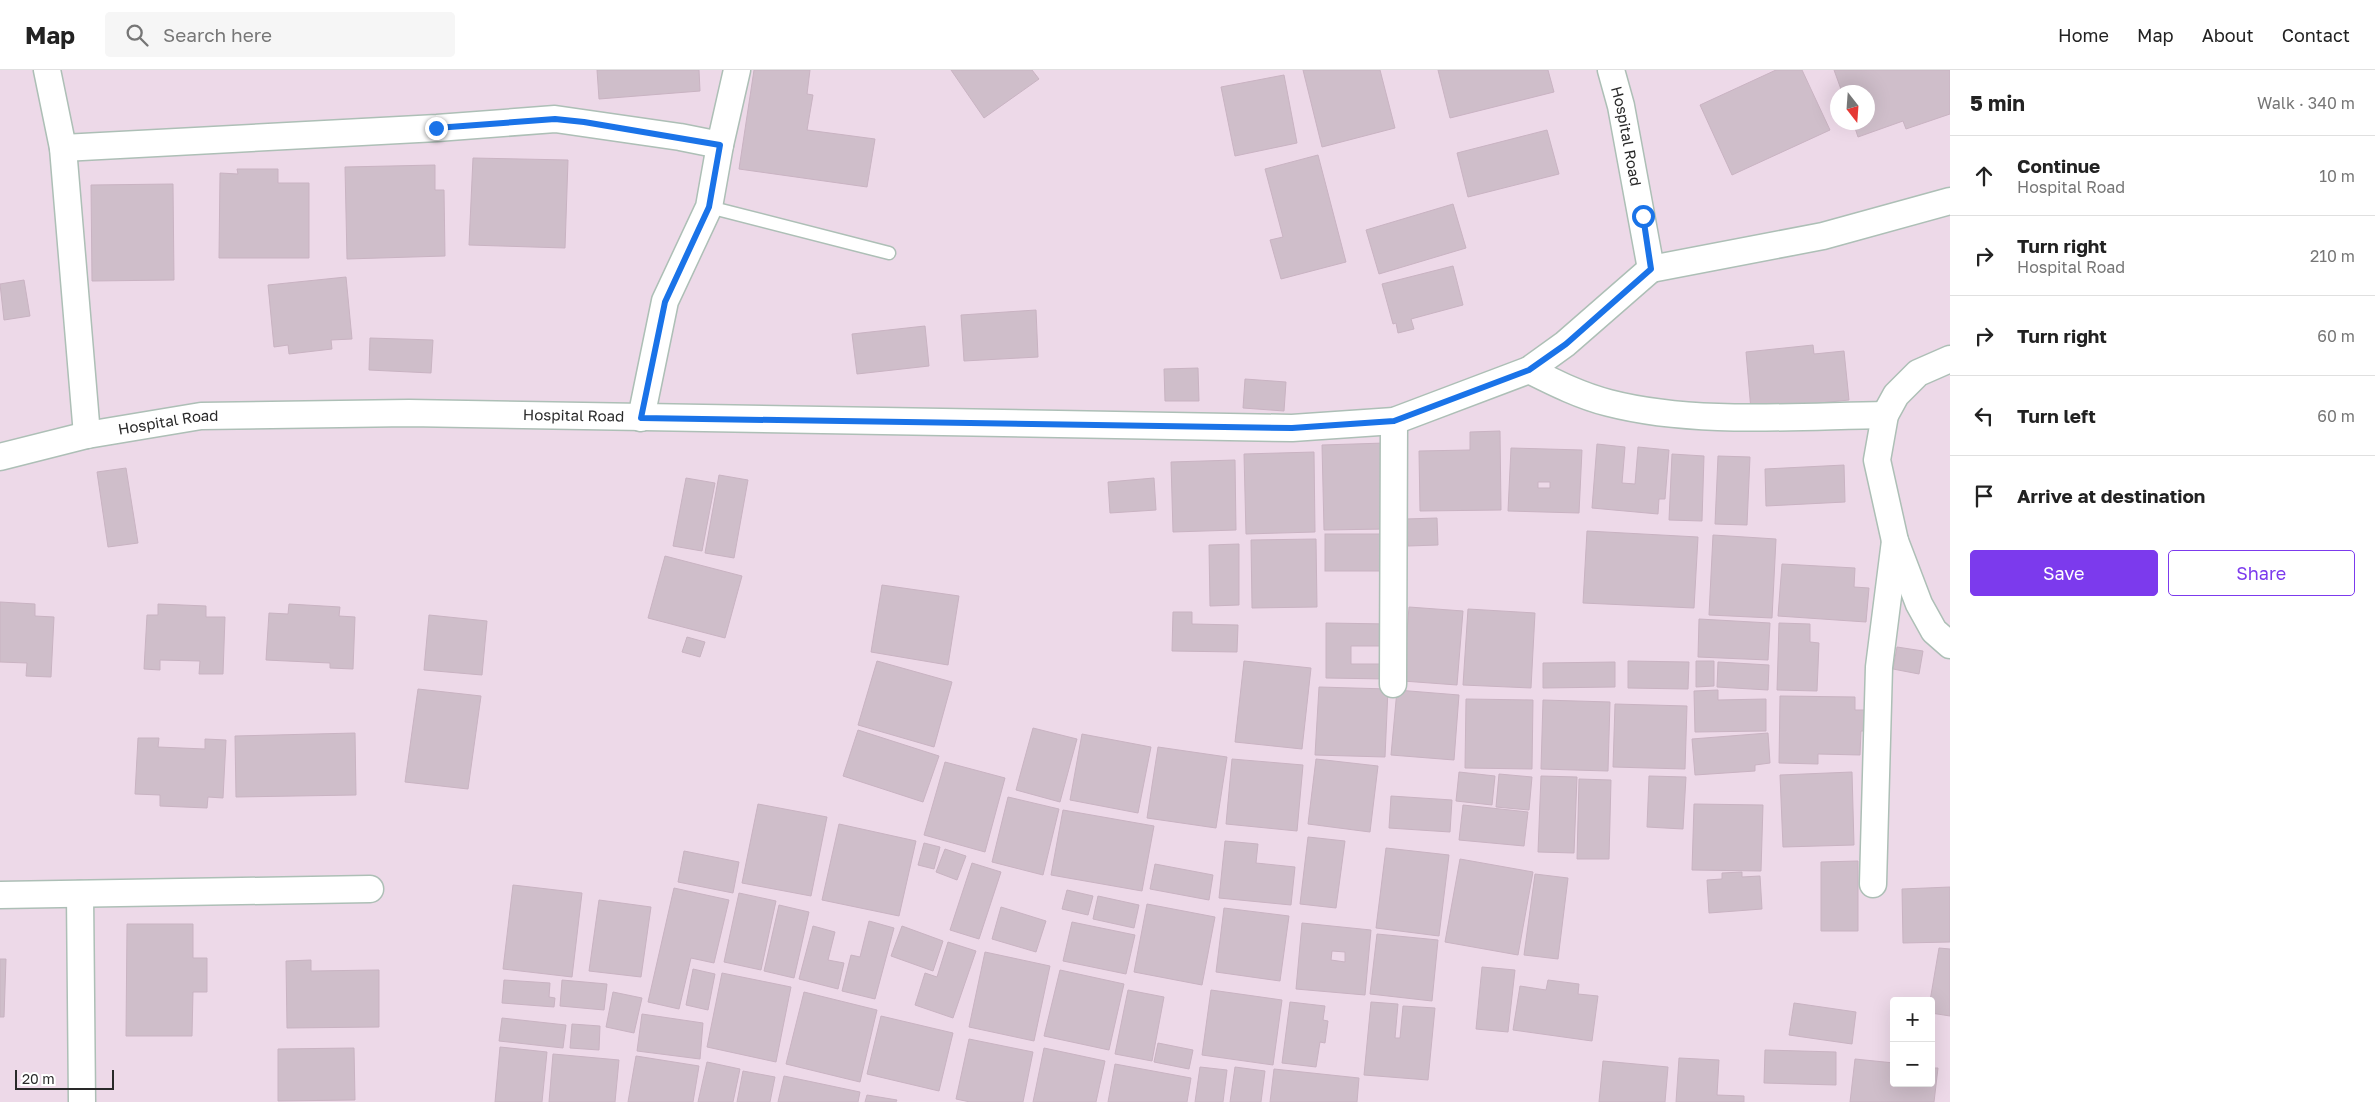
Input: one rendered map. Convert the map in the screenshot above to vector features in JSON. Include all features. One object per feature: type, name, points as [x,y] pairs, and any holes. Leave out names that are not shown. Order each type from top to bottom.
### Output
[{"type":"street","points":[[47,70],[63,148],[87,435]]},
{"type":"street","points":[[641,418],[665,302],[709,207],[720,145],[737,70]]},
{"type":"street","name":"Hospital Road","points":[[0,457],[87,435],[200,416],[409,413],[1292,428],[1394,421],[1529,370],[1566,344],[1651,269],[1624,124],[1611,70]]},
{"type":"street","points":[[63,148],[436,128],[555,119],[622,128],[720,145]]},
{"type":"street","points":[[1651,269],[1823,236],[1950,201]]},
{"type":"street","points":[[1950,359],[1918,373],[1896,395],[1885,415],[1877,460],[1895,541],[1919,604],[1934,631],[1950,645]]},
{"type":"street","points":[[1529,370],[1568,390],[1609,403],[1665,413],[1734,416],[1885,415]]},
{"type":"street","points":[[1393,684],[1394,421]]},
{"type":"street","points":[[1873,884],[1879,667],[1895,541]]},
{"type":"street","points":[[0,895],[370,890]]},
{"type":"street","points":[[80,894],[82,1102]]},
{"type":"lane","points":[[709,207],[889,253]]},
{"type":"building","points":[[597,70],[699,70],[700,91],[599,99]]},
{"type":"building","points":[[754,70],[810,70],[807,94],[813,95],[807,130],[875,139],[867,187],[739,169]]},
{"type":"building","points":[[951,70],[1032,70],[1039,79],[984,118]]},
{"type":"building","points":[[1303,70],[1380,70],[1395,128],[1322,147]]},
{"type":"building","points":[[1438,70],[1548,70],[1554,92],[1450,118]]},
{"type":"building","points":[[1776,70],[1802,70],[1830,130],[1732,175],[1700,105]]},
{"type":"building","points":[[1834,70],[1950,70],[1950,114],[1906,129],[1903,121],[1858,137],[1856,130],[1875,130],[1875,85],[1839,85]]},
{"type":"building","points":[[1284,75],[1297,143],[1235,156],[1221,87]]},
{"type":"building","points":[[1547,130],[1559,174],[1468,197],[1457,153]]},
{"type":"building","points":[[1318,155],[1346,262],[1281,279],[1270,240],[1283,237],[1265,169]]},
{"type":"building","points":[[473,158],[568,160],[565,248],[469,245]]},
{"type":"building","points":[[435,165],[435,190],[444,190],[445,256],[347,259],[345,167]]},
{"type":"building","points":[[237,169],[278,169],[278,183],[309,183],[309,258],[219,258],[220,173],[238,174]]},
{"type":"building","points":[[173,184],[174,280],[92,281],[91,185]]},
{"type":"building","points":[[1453,204],[1466,248],[1379,274],[1366,230]]},
{"type":"building","points":[[1453,266],[1463,305],[1411,319],[1414,329],[1398,333],[1396,323],[1393,324],[1382,284]]},
{"type":"building","points":[[346,277],[352,339],[331,340],[332,349],[289,354],[288,345],[274,347],[268,285]]},
{"type":"building","points":[[24,280],[30,316],[4,320],[0,284]]},
{"type":"building","points":[[1036,310],[1038,357],[964,361],[961,315]]},
{"type":"building","points":[[925,326],[929,366],[857,374],[852,334]]},
{"type":"building","points":[[370,338],[433,340],[431,373],[369,370]]},
{"type":"building","points":[[1813,345],[1814,354],[1844,351],[1849,400],[1751,410],[1746,352]]},
{"type":"building","points":[[1198,368],[1199,401],[1165,401],[1164,369]]},
{"type":"building","points":[[1245,379],[1286,382],[1284,411],[1243,408]]},
{"type":"building","points":[[1500,431],[1501,510],[1420,511],[1419,451],[1470,450],[1470,432]]},
{"type":"building","points":[[1385,443],[1386,529],[1324,530],[1322,445]]},
{"type":"building","points":[[1597,444],[1625,447],[1622,483],[1635,484],[1638,447],[1669,450],[1665,499],[1659,499],[1658,514],[1592,508]]},
{"type":"building","points":[[1511,448],[1582,450],[1579,513],[1508,511]],"holes":[[[1538,482],[1550,482],[1550,488],[1538,488]]]},
{"type":"building","points":[[1314,452],[1315,532],[1246,534],[1244,454]]},
{"type":"building","points":[[1672,454],[1704,456],[1702,521],[1669,520]]},
{"type":"building","points":[[1718,456],[1750,457],[1747,525],[1715,524]]},
{"type":"building","points":[[1235,460],[1236,530],[1173,532],[1171,462]]},
{"type":"building","points":[[1844,465],[1845,502],[1766,506],[1765,469]]},
{"type":"building","points":[[126,468],[138,543],[108,547],[97,472]]},
{"type":"building","points":[[719,475],[748,480],[734,558],[705,553]]},
{"type":"building","points":[[686,478],[715,483],[702,551],[673,546]]},
{"type":"building","points":[[1154,478],[1156,510],[1110,513],[1108,482]]},
{"type":"building","points":[[1437,518],[1438,545],[1408,546],[1406,519]]},
{"type":"building","points":[[1587,531],[1698,537],[1694,608],[1583,603]]},
{"type":"building","points":[[1325,534],[1386,534],[1386,571],[1325,571]]},
{"type":"building","points":[[1713,535],[1776,539],[1772,618],[1709,615]]},
{"type":"building","points":[[1316,539],[1317,607],[1252,608],[1251,540]]},
{"type":"building","points":[[1239,544],[1239,605],[1210,606],[1209,545]]},
{"type":"building","points":[[665,556],[742,576],[725,638],[648,618]]},
{"type":"building","points":[[1782,564],[1855,568],[1854,587],[1869,588],[1866,622],[1778,616]]},
{"type":"building","points":[[882,585],[959,596],[948,665],[871,652]]},
{"type":"building","points":[[0,602],[35,604],[35,616],[54,617],[51,677],[26,676],[27,663],[0,662]]},
{"type":"building","points":[[158,604],[206,606],[206,617],[225,617],[223,674],[199,674],[200,661],[160,660],[160,670],[144,669],[147,615],[158,615]]},
{"type":"building","points":[[289,604],[340,607],[339,616],[355,617],[353,669],[330,668],[330,663],[266,660],[269,613],[288,614]]},
{"type":"building","points":[[1409,607],[1463,611],[1457,685],[1403,681]]},
{"type":"building","points":[[1468,609],[1535,613],[1531,688],[1463,685]]},
{"type":"building","points":[[1173,612],[1192,612],[1192,624],[1238,625],[1237,652],[1172,651]]},
{"type":"building","points":[[429,615],[487,621],[482,675],[424,670]]},
{"type":"building","points":[[1699,619],[1770,623],[1768,660],[1698,657]]},
{"type":"building","points":[[1326,623],[1389,624],[1389,646],[1351,646],[1351,664],[1389,664],[1388,679],[1326,678]]},
{"type":"building","points":[[1779,623],[1810,624],[1810,642],[1819,643],[1817,691],[1777,690]]},
{"type":"building","points":[[687,637],[705,642],[700,657],[682,652]]},
{"type":"building","points":[[1897,647],[1923,651],[1919,674],[1893,669]]},
{"type":"building","points":[[877,661],[952,682],[934,747],[858,725]]},
{"type":"building","points":[[1244,661],[1311,668],[1302,749],[1235,742]]},
{"type":"building","points":[[1628,661],[1689,662],[1688,689],[1628,688]]},
{"type":"building","points":[[1696,661],[1714,661],[1714,686],[1696,687]]},
{"type":"building","points":[[1615,662],[1615,687],[1543,688],[1543,663]]},
{"type":"building","points":[[1718,662],[1769,665],[1768,690],[1717,687]]},
{"type":"building","points":[[1319,687],[1388,689],[1385,757],[1315,755]]},
{"type":"building","points":[[418,689],[481,696],[468,789],[405,782]]},
{"type":"building","points":[[1397,690],[1459,695],[1454,760],[1391,755]]},
{"type":"building","points":[[1718,690],[1718,700],[1766,699],[1766,731],[1695,732],[1694,691]]},
{"type":"building","points":[[1780,696],[1855,697],[1855,710],[1873,710],[1872,731],[1861,731],[1860,755],[1818,754],[1818,764],[1779,763]]},
{"type":"building","points":[[1466,699],[1533,700],[1532,769],[1465,768]]},
{"type":"building","points":[[1543,700],[1610,702],[1608,771],[1541,769]]},
{"type":"building","points":[[1615,704],[1687,706],[1685,769],[1613,767]]},
{"type":"building","points":[[1033,728],[1077,739],[1060,802],[1016,790]]},
{"type":"building","points":[[858,730],[939,756],[923,802],[843,776]]},
{"type":"building","points":[[355,733],[356,795],[236,797],[235,736]]},
{"type":"building","points":[[1768,733],[1770,763],[1755,765],[1755,771],[1695,775],[1692,739]]},
{"type":"building","points":[[1082,734],[1151,747],[1138,813],[1070,800]]},
{"type":"building","points":[[138,738],[159,738],[158,747],[205,749],[205,739],[226,740],[223,798],[208,797],[207,808],[160,806],[160,795],[135,794]]},
{"type":"building","points":[[1158,747],[1227,757],[1216,828],[1147,818]]},
{"type":"building","points":[[1232,759],[1303,765],[1297,831],[1226,824]]},
{"type":"building","points":[[1316,759],[1378,766],[1370,832],[1308,824]]},
{"type":"building","points":[[945,762],[1005,778],[985,852],[924,835]]},
{"type":"building","points":[[1459,772],[1495,776],[1492,805],[1456,801]]},
{"type":"building","points":[[1852,772],[1854,845],[1783,847],[1780,775]]},
{"type":"building","points":[[1499,774],[1532,777],[1529,810],[1496,807]]},
{"type":"building","points":[[1541,776],[1577,777],[1574,853],[1538,852]]},
{"type":"building","points":[[1649,776],[1686,777],[1683,829],[1647,827]]},
{"type":"building","points":[[1579,779],[1611,780],[1609,859],[1577,859]]},
{"type":"building","points":[[1391,796],[1452,800],[1450,832],[1389,828]]},
{"type":"building","points":[[1008,797],[1059,809],[1043,875],[992,862]]},
{"type":"building","points":[[758,804],[827,817],[811,896],[742,883]]},
{"type":"building","points":[[1694,804],[1763,805],[1761,871],[1692,870]]},
{"type":"building","points":[[1463,805],[1528,812],[1524,846],[1459,840]]},
{"type":"building","points":[[1063,810],[1154,826],[1142,891],[1051,875]]},
{"type":"building","points":[[839,824],[916,841],[899,916],[822,900]]},
{"type":"building","points":[[1308,837],[1345,841],[1336,908],[1300,904]]},
{"type":"building","points":[[1225,841],[1258,844],[1256,863],[1295,867],[1291,905],[1219,898]]},
{"type":"building","points":[[924,843],[940,847],[934,869],[918,865]]},
{"type":"building","points":[[1386,848],[1449,855],[1439,936],[1376,928]]},
{"type":"building","points":[[945,849],[966,856],[957,880],[936,872]]},
{"type":"building","points":[[684,851],[739,862],[733,893],[678,882]]},
{"type":"building","points":[[1460,859],[1533,872],[1518,955],[1445,942]]},
{"type":"building","points":[[1858,861],[1858,931],[1821,931],[1821,862]]},
{"type":"building","points":[[972,863],[1001,872],[979,939],[950,930]]},
{"type":"building","points":[[1155,864],[1213,875],[1209,900],[1150,889]]},
{"type":"building","points":[[1742,872],[1742,877],[1760,876],[1762,909],[1709,913],[1707,880],[1722,879],[1722,873]]},
{"type":"building","points":[[1535,874],[1568,878],[1558,959],[1524,955]]},
{"type":"building","points":[[513,885],[582,893],[572,977],[503,969]]},
{"type":"building","points":[[1950,887],[1950,942],[1903,943],[1902,889]]},
{"type":"building","points":[[674,888],[729,900],[714,963],[691,958],[679,1009],[648,1002]]},
{"type":"building","points":[[1067,890],[1093,896],[1088,915],[1062,909]]},
{"type":"building","points":[[739,893],[776,901],[761,970],[724,962]]},
{"type":"building","points":[[1098,896],[1139,905],[1134,928],[1093,919]]},
{"type":"building","points":[[599,900],[651,907],[641,977],[589,971]]},
{"type":"building","points":[[1147,904],[1215,917],[1202,985],[1134,972]]},
{"type":"building","points":[[779,905],[809,912],[794,978],[764,971]]},
{"type":"building","points":[[1001,907],[1046,921],[1036,952],[992,939]]},
{"type":"building","points":[[1224,908],[1289,916],[1280,981],[1216,972]]},
{"type":"building","points":[[869,921],[894,928],[875,999],[842,991],[851,955],[860,957]]},
{"type":"building","points":[[1072,922],[1135,935],[1126,974],[1063,961]]},
{"type":"building","points":[[1302,923],[1371,930],[1365,995],[1296,989]],"holes":[[[1332,951],[1345,952],[1345,962],[1331,960]]]},
{"type":"building","points":[[127,924],[193,924],[193,958],[207,958],[207,992],[193,992],[192,1036],[126,1036]]},
{"type":"building","points":[[813,926],[835,932],[828,960],[844,963],[838,989],[799,979]]},
{"type":"building","points":[[902,926],[943,941],[933,971],[891,956]]},
{"type":"building","points":[[1377,934],[1438,940],[1432,1001],[1370,994]]},
{"type":"building","points":[[948,942],[976,951],[953,1018],[915,1005],[925,973],[937,977]]},
{"type":"building","points":[[1939,948],[1950,949],[1950,1016],[1935,1014],[1935,997],[1931,997]]},
{"type":"building","points":[[985,952],[1050,966],[1034,1041],[969,1027]]},
{"type":"building","points":[[0,959],[6,959],[4,1017],[0,1017]]},
{"type":"building","points":[[311,960],[311,971],[379,970],[379,1027],[287,1028],[286,961]]},
{"type":"building","points":[[1482,967],[1515,970],[1508,1032],[1476,1029]]},
{"type":"building","points":[[693,969],[715,974],[708,1010],[686,1005]]},
{"type":"building","points":[[1060,970],[1124,984],[1109,1050],[1044,1036]]},
{"type":"building","points":[[722,973],[791,987],[776,1062],[707,1047]]},
{"type":"building","points":[[504,980],[550,983],[549,997],[555,998],[554,1007],[502,1003]]},
{"type":"building","points":[[562,980],[607,984],[604,1010],[560,1006]]},
{"type":"building","points":[[1548,980],[1579,984],[1578,994],[1598,996],[1592,1041],[1513,1030],[1520,986],[1546,990]]},
{"type":"building","points":[[1128,990],[1164,997],[1152,1061],[1115,1054]]},
{"type":"building","points":[[1211,990],[1282,1000],[1273,1065],[1202,1055]]},
{"type":"building","points":[[613,992],[642,998],[634,1033],[606,1027]]},
{"type":"building","points":[[804,992],[877,1010],[860,1082],[786,1064]]},
{"type":"building","points":[[1290,1002],[1325,1006],[1323,1020],[1328,1021],[1325,1043],[1320,1042],[1316,1067],[1282,1063]]},
{"type":"building","points":[[1371,1002],[1398,1004],[1395,1038],[1400,1038],[1403,1006],[1435,1008],[1428,1080],[1364,1075]]},
{"type":"building","points":[[1794,1003],[1856,1012],[1852,1044],[1789,1035]]},
{"type":"building","points":[[642,1014],[703,1023],[700,1059],[637,1051]]},
{"type":"building","points":[[881,1016],[953,1033],[939,1091],[867,1074]]},
{"type":"building","points":[[502,1018],[566,1025],[563,1048],[499,1041]]},
{"type":"building","points":[[572,1024],[600,1026],[599,1050],[570,1048]]},
{"type":"building","points":[[969,1039],[1033,1052],[1023,1102],[970,1102],[956,1099]]},
{"type":"building","points":[[1158,1043],[1193,1050],[1189,1069],[1154,1062]]},
{"type":"building","points":[[500,1047],[547,1052],[542,1102],[495,1102]]},
{"type":"building","points":[[354,1048],[355,1100],[278,1101],[278,1049]]},
{"type":"building","points":[[1044,1048],[1105,1061],[1096,1102],[1033,1102]]},
{"type":"building","points":[[1765,1050],[1836,1052],[1836,1085],[1764,1083]]},
{"type":"building","points":[[553,1054],[619,1060],[615,1102],[549,1102]]},
{"type":"building","points":[[636,1056],[699,1066],[693,1102],[628,1102]]},
{"type":"building","points":[[1679,1058],[1719,1060],[1717,1095],[1744,1096],[1744,1102],[1676,1102]]},
{"type":"building","points":[[1855,1059],[1890,1063],[1890,1087],[1935,1087],[1935,1068],[1938,1068],[1934,1102],[1850,1102]]},
{"type":"building","points":[[1603,1061],[1668,1067],[1665,1102],[1599,1102]]},
{"type":"building","points":[[707,1062],[740,1069],[733,1102],[698,1102]]},
{"type":"building","points":[[1115,1064],[1191,1078],[1187,1102],[1108,1102]]},
{"type":"building","points":[[1200,1067],[1227,1070],[1223,1102],[1195,1102]]},
{"type":"building","points":[[1235,1067],[1265,1071],[1261,1102],[1230,1102]]},
{"type":"building","points":[[1274,1069],[1359,1078],[1357,1102],[1270,1102]]},
{"type":"building","points":[[743,1071],[775,1077],[770,1102],[737,1102]]},
{"type":"building","points":[[784,1076],[860,1092],[858,1102],[778,1102]]},
{"type":"building","points":[[867,1095],[897,1100],[896,1102],[865,1102]]},
{"type":"route","points":[[436,128],[555,119],[680,137],[720,145],[709,207],[665,302],[641,418],[1292,428],[1394,421],[1529,370],[1566,344],[1651,269],[1643,216]]}]
